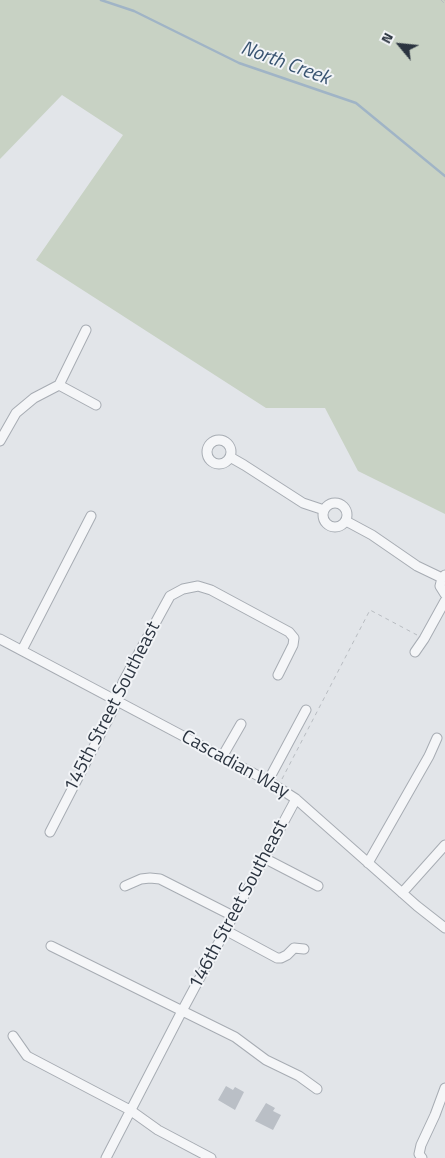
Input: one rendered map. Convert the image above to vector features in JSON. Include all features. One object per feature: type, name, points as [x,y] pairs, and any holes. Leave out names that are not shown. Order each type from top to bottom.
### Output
[{"type":"street","points":[[0,441],[16,413],[34,398],[59,385],[86,330]]},
{"type":"street","points":[[59,385],[96,405]]},
{"type":"street","points":[[230,458],[303,503],[324,510]]},
{"type":"street","points":[[335,503],[343,506],[347,512],[346,521],[341,526],[330,526],[325,521],[324,510],[335,503]]},
{"type":"street","points":[[22,650],[91,516]]},
{"type":"street","points":[[346,521],[372,534],[417,566],[443,577],[440,586],[445,594]]},
{"type":"street","name":"145th Street Southeast","points":[[50,832],[117,702],[123,682],[170,596],[184,589],[198,586],[211,590],[289,632],[294,638],[294,645],[278,675]]},
{"type":"street","points":[[414,652],[424,639],[445,600]]},
{"type":"street","name":"Cascadian Way","points":[[0,639],[278,787],[296,799],[402,893],[445,928]]},
{"type":"street","points":[[268,781],[306,710]]},
{"type":"street","points":[[222,757],[241,724]]},
{"type":"street","points":[[368,863],[429,756],[437,738]]},
{"type":"street","name":"146th Street Southeast","points":[[106,1158],[182,1011],[296,799]]},
{"type":"street","points":[[402,893],[445,845]]},
{"type":"street","points":[[264,858],[318,886]]},
{"type":"street","points":[[125,886],[141,879],[160,879],[233,916]]},
{"type":"street","points":[[225,930],[277,958],[287,955],[294,948],[304,949]]},
{"type":"street","points":[[51,946],[235,1036],[266,1060],[299,1076],[317,1089]]},
{"type":"street","points":[[13,1036],[27,1056],[130,1110],[158,1130],[211,1158]]},
{"type":"street","points":[[422,1158],[419,1154],[421,1145],[445,1088]]},
{"type":"path","points":[[441,0],[445,2]]},
{"type":"path","points":[[278,787],[370,610],[424,639]]},
{"type":"green space","points":[[0,0],[445,0],[445,514],[358,471],[325,408],[266,408],[36,260],[123,135],[62,95],[0,159]]},
{"type":"building","points":[[226,1086],[233,1090],[235,1087],[244,1092],[235,1110],[218,1100]]},
{"type":"building","points":[[266,1103],[275,1108],[273,1111],[281,1115],[273,1130],[255,1121]]},
{"type":"waterway","name":"North Creek","points":[[101,0],[134,11],[239,63],[356,103],[445,176]]}]
